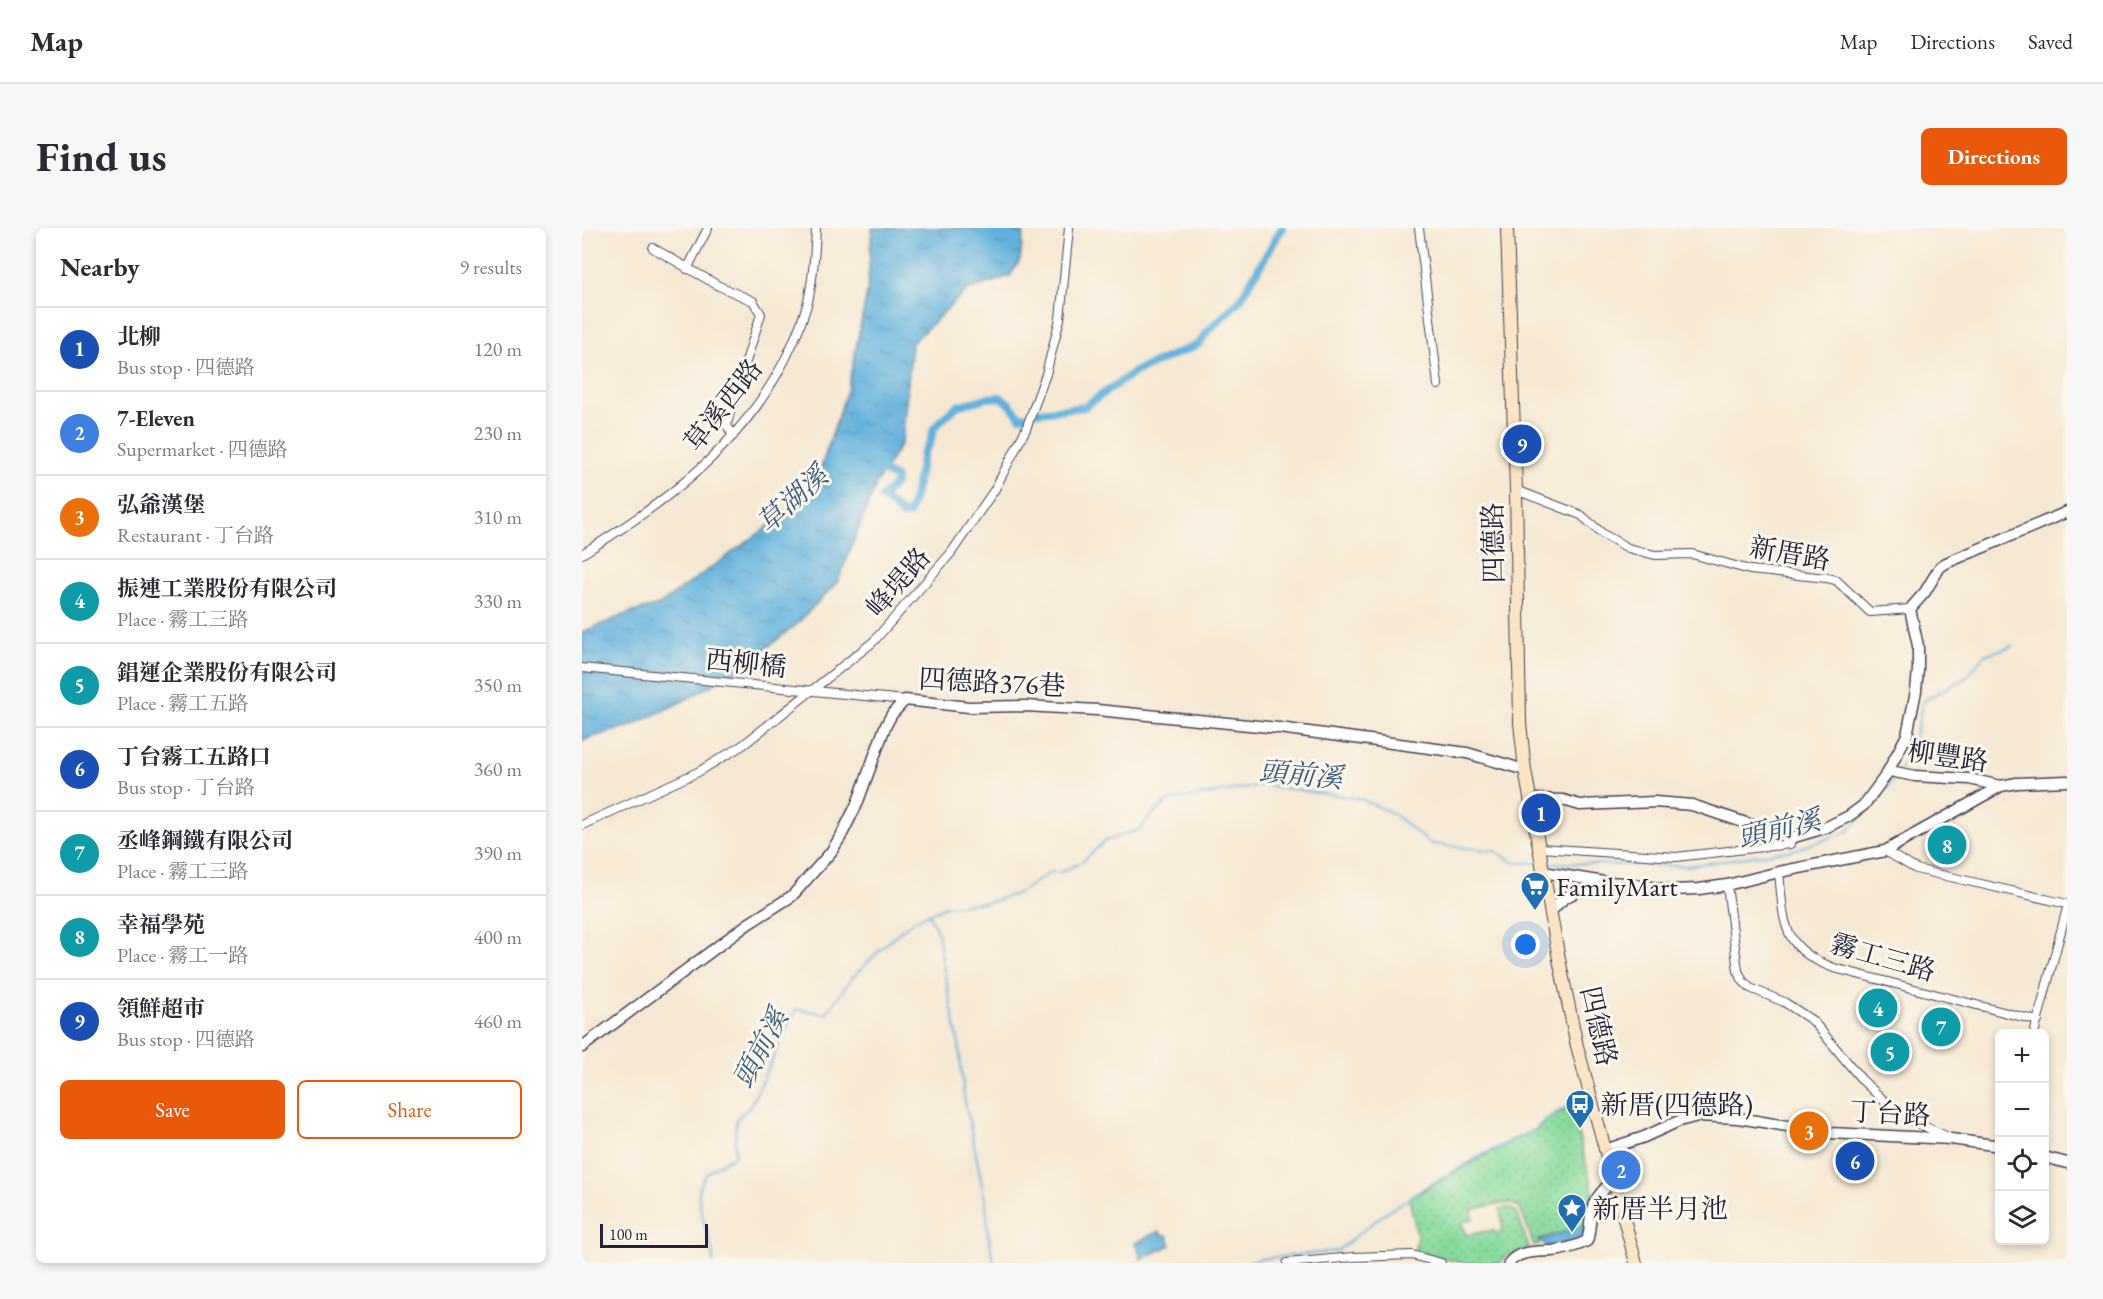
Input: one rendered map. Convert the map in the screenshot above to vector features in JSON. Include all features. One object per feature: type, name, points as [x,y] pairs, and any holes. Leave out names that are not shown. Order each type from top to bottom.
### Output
[{"type":"main road","name":"四德路","points":[[1507,228],[1516,490],[1520,723],[1525,770],[1577,1046],[1636,1263]]},
{"type":"street","points":[[687,269],[708,228]]},
{"type":"street","name":"草溪西路","points":[[582,554],[661,503],[696,474],[733,436],[764,394],[793,343],[808,303],[816,228]]},
{"type":"street","name":"峰堤路","points":[[582,825],[698,772],[743,745],[873,642],[951,553],[995,489],[1026,429],[1046,374],[1060,319],[1069,228]]},
{"type":"street","points":[[1419,228],[1438,385]]},
{"type":"street","points":[[653,248],[687,269],[753,302],[761,314],[727,425],[733,436]]},
{"type":"street","name":"新厝路","points":[[1516,490],[1581,515],[1604,534],[1628,548],[1655,555],[1692,554],[1750,570],[1827,578],[1836,580],[1870,612],[1910,609]]},
{"type":"street","points":[[1890,771],[1909,728],[1918,670],[1918,646],[1910,609],[1925,592],[1940,567],[1946,563],[2067,512]]},
{"type":"street","name":"西柳橋","points":[[582,668],[905,700]]},
{"type":"street","name":"四德路376巷","points":[[582,1047],[748,924],[792,896],[825,859],[841,836],[857,804],[885,727],[892,714],[905,700],[969,707],[1024,706],[1097,710],[1279,728],[1467,753],[1525,770]]},
{"type":"street","name":"柳豐路","points":[[1791,838],[1825,828],[1849,816],[1864,805],[1890,771],[1915,776],[1969,779],[2001,786],[2067,781]]},
{"type":"street","points":[[1543,870],[1604,882],[1670,890],[1727,885],[1885,851],[2001,786]]},
{"type":"street","points":[[1531,799],[1563,800],[1580,805],[1655,802],[1692,805],[1791,838],[1790,844],[1676,857],[1540,851]]},
{"type":"street","points":[[1885,851],[1916,869],[2067,906],[2035,1029]]},
{"type":"street","name":"霧工三路","points":[[1779,872],[1783,919],[1790,938],[1807,955],[1834,968],[2037,1021]]},
{"type":"street","points":[[1551,912],[1558,901],[1604,882]]},
{"type":"street","points":[[1727,885],[1738,971],[1743,981],[1750,988],[1784,1002],[1813,1021],[1862,1080],[1899,1115],[1951,1139]]},
{"type":"street","name":"丁台路","points":[[1605,1150],[1644,1137],[1679,1121],[1698,1116],[1738,1118],[1830,1133],[1951,1139],[1995,1145]]},
{"type":"street","points":[[2049,1158],[2067,1162]]},
{"type":"street","points":[[1509,1263],[1512,1259],[1529,1252],[1559,1250],[1587,1241],[1591,1231],[1592,1208],[1614,1178]]},
{"type":"street","points":[[1287,1263],[1354,1257],[1412,1256],[1441,1263]]},
{"type":"green space","points":[[1571,1106],[1594,1195],[1590,1224],[1538,1240],[1539,1245],[1534,1246],[1520,1208],[1515,1205],[1497,1204],[1472,1210],[1473,1219],[1462,1222],[1466,1235],[1493,1230],[1500,1233],[1503,1227],[1500,1209],[1509,1208],[1516,1211],[1529,1248],[1506,1256],[1501,1263],[1463,1263],[1415,1251],[1417,1235],[1409,1198],[1512,1140],[1536,1130],[1547,1119]]},
{"type":"water","points":[[872,228],[1024,228],[1020,260],[1010,276],[967,290],[912,343],[902,442],[877,482],[838,581],[796,625],[740,669],[683,701],[631,726],[582,742],[582,632],[629,613],[659,605],[766,528],[815,485],[848,387],[867,293]]},
{"type":"water","name":"新厝半月池","points":[[1590,1224],[1582,1236],[1567,1245],[1551,1247],[1539,1240]]},
{"type":"water","points":[[1159,1231],[1163,1236],[1167,1235],[1171,1245],[1141,1259],[1135,1243]]},
{"type":"waterway","points":[[1038,412],[1084,407],[1136,371],[1199,344],[1207,332],[1240,300],[1282,228]]},
{"type":"waterway","points":[[873,475],[884,472],[896,478],[895,484],[882,497],[901,515],[909,514],[923,453],[930,443],[934,428],[957,406],[1000,397],[1009,403],[1020,417],[1024,416]]},
{"type":"waterway","name":"頭前溪","points":[[1901,769],[1911,754],[1923,701],[1967,677],[1984,655],[2013,646]]},
{"type":"waterway","name":"頭前溪","points":[[1547,863],[1687,866],[1793,850],[1847,832],[1881,796],[1896,776]]},
{"type":"waterway","name":"頭前溪","points":[[713,1263],[713,1253],[700,1208],[700,1187],[704,1177],[710,1171],[735,1155],[736,1119],[750,1107],[796,1009],[826,1014],[851,979],[892,938],[915,920],[946,906],[990,902],[1019,893],[1051,872],[1061,872],[1082,862],[1105,841],[1141,829],[1147,819],[1168,801],[1263,785],[1361,799],[1392,813],[1431,844],[1495,851],[1515,863],[1539,863]]},
{"type":"waterway","points":[[929,914],[939,936],[959,1045],[964,1096],[986,1204],[988,1233],[994,1263]]},
{"type":"waterway","points":[[1245,1263],[1260,1259],[1337,1251],[1412,1195],[1480,1156],[1535,1130],[1545,1120],[1568,1106],[1584,1100]]},
{"type":"place","name":"領鮮超市","points":[[1522,444]]},
{"type":"place","name":"北柳","points":[[1541,813]]},
{"type":"place","name":"幸福學苑","points":[[1947,845]]},
{"type":"place","name":"FamilyMart","points":[[1535,912]]},
{"type":"place","name":"振連工業股份有限公司","points":[[1878,1008]]},
{"type":"place","name":"丞峰鋼鐵有限公司","points":[[1941,1027]]},
{"type":"place","name":"錩運企業股份有限公司","points":[[1890,1052]]},
{"type":"place","name":"新厝(四德路)","points":[[1580,1130]]},
{"type":"place","name":"弘爺漢堡","points":[[1809,1131]]},
{"type":"place","name":"丁台霧工五路口","points":[[1855,1161]]},
{"type":"place","name":"7-Eleven","points":[[1621,1170]]},
{"type":"place","name":"新厝半月池","points":[[1572,1234]]},
{"type":"water label","name":"草湖溪","points":[[792,499]]}]
